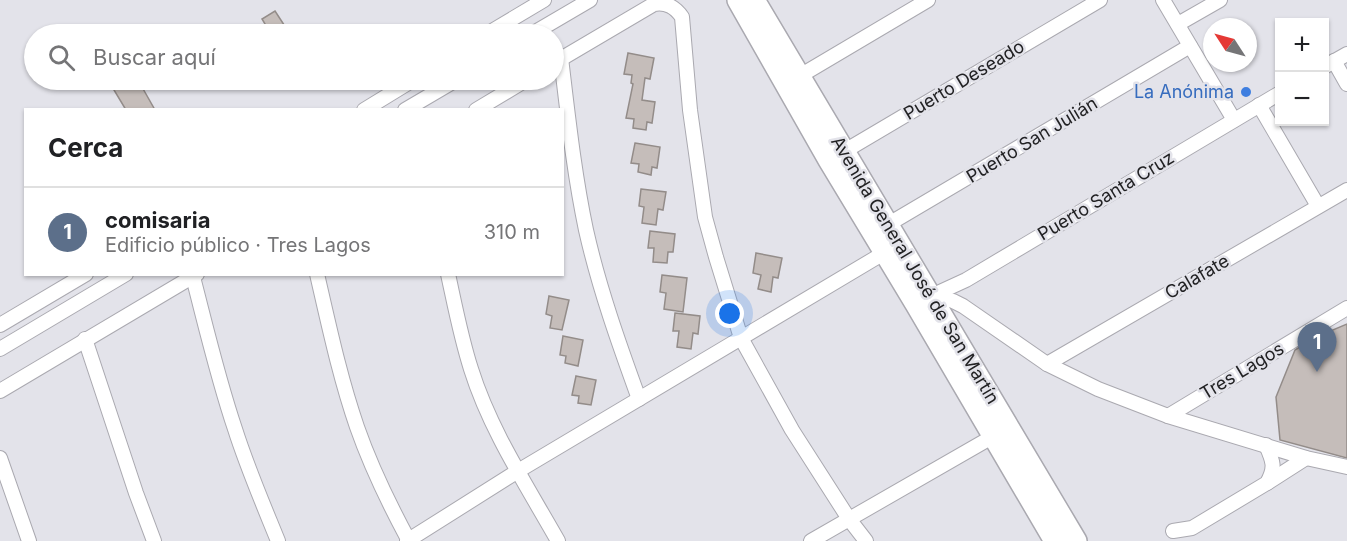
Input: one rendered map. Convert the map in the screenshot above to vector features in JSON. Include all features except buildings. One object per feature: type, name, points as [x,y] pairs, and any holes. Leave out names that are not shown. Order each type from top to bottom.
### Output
[{"type":"highway","name":"Avenida General José de San Martín","points":[[753,1],[792,80],[1001,432],[1056,541]]},
{"type":"highway","name":"Avenida General José de San Martín","points":[[880,229],[884,253],[899,276],[923,300]]},
{"type":"highway","name":"Avenida General José de San Martín","points":[[1001,432],[1076,541]]},
{"type":"street","points":[[504,24],[544,0]]},
{"type":"street","points":[[549,24],[590,0]]},
{"type":"street","points":[[792,80],[928,0]]},
{"type":"street","name":"Puerto Deseado","points":[[836,156],[1100,0]]},
{"type":"street","points":[[1163,0],[1234,120]]},
{"type":"street","points":[[1178,24],[1220,0]]},
{"type":"street","points":[[564,57],[654,4],[669,5],[676,9],[682,17],[690,110],[705,217],[741,338],[792,430],[849,519],[866,541]]},
{"type":"street","name":"Puerto San Julián","points":[[880,229],[1190,46]]},
{"type":"street","points":[[1347,54],[1329,64],[1347,84]]},
{"type":"street","points":[[367,108],[397,90]]},
{"type":"street","points":[[408,108],[439,90]]},
{"type":"street","points":[[479,108],[509,90]]},
{"type":"street","points":[[562,90],[586,231],[602,294],[639,399]]},
{"type":"street","name":"Puerto Santa Cruz","points":[[923,300],[966,279],[1275,96]]},
{"type":"street","points":[[1258,105],[1318,206]]},
{"type":"street","name":"Calafate","points":[[1047,364],[1347,190]]},
{"type":"street","points":[[317,276],[338,363],[357,426],[373,469],[408,541],[518,471],[884,253]]},
{"type":"street","points":[[0,325],[83,276]]},
{"type":"street","points":[[0,349],[123,276]]},
{"type":"street","points":[[0,390],[195,276],[235,430],[278,541]]},
{"type":"street","points":[[448,276],[471,370],[489,414],[558,541]]},
{"type":"street","points":[[923,300],[953,301],[963,306],[1047,364],[1098,389],[1168,416],[1306,458],[1347,467]]},
{"type":"street","name":"Tres Lagos","points":[[1168,416],[1347,308]]},
{"type":"street","points":[[85,339],[154,541]]},
{"type":"street","points":[[811,541],[1001,432]]},
{"type":"street","points":[[1266,446],[1272,459],[1273,469],[1267,483]]},
{"type":"street","points":[[0,458],[29,541]]},
{"type":"street","points":[[1173,531],[1192,528],[1306,458]]},
{"type":"place","name":"La Anónima","points":[[1246,92]]},
{"type":"place","name":"comisaria","points":[[1317,372]]}]
